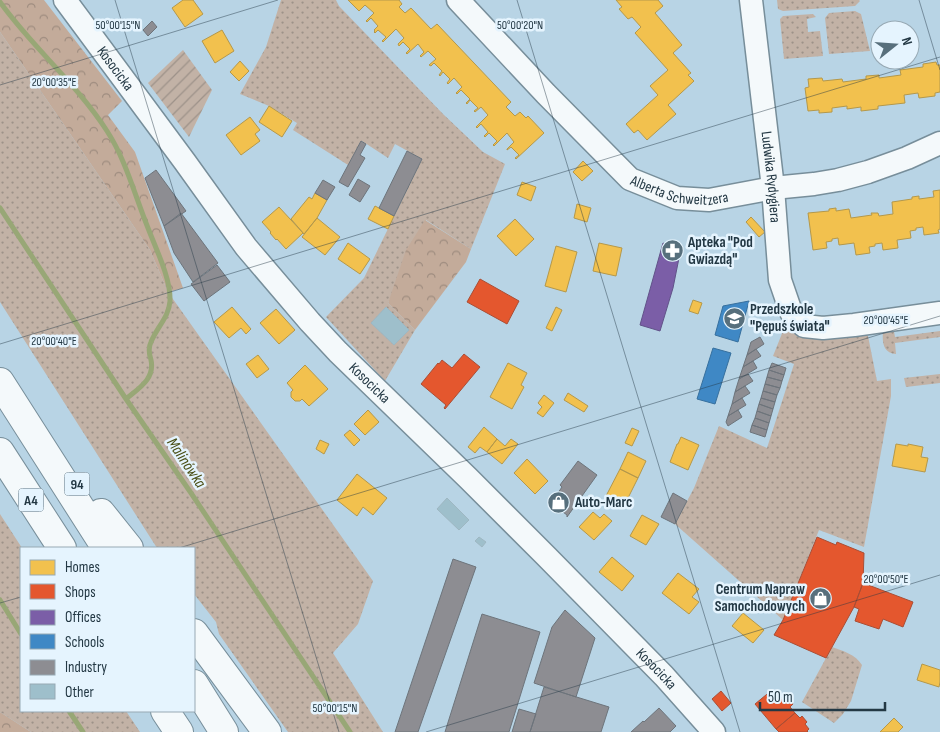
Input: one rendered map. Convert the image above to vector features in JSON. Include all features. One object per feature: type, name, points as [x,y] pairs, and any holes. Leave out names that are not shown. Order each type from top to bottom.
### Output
[{"type":"highway","name":"A4","points":[[0,382],[105,547]]},
{"type":"highway","name":"94","points":[[24,420],[128,547]]},
{"type":"highway","name":"A4","points":[[0,452],[61,547]]},
{"type":"highway","points":[[195,634],[267,732]]},
{"type":"highway","points":[[195,686],[224,732]]},
{"type":"highway","points":[[166,712],[179,732]]},
{"type":"street","name":"Kosocicka","points":[[65,0],[246,246],[310,322],[338,352],[547,557],[664,676],[714,732]]},
{"type":"street","name":"Alberta Schweitzera","points":[[458,0],[546,94],[630,179],[677,198],[709,200],[773,188],[814,184],[868,172],[907,158],[940,143]]},
{"type":"street","name":"Ludwika Rydygiera","points":[[751,0],[773,188],[780,280],[791,312],[804,326],[823,328],[874,323],[940,313]]},
{"type":"shaded area","points":[[281,0],[336,0],[339,6],[443,114],[483,152],[505,164],[471,249],[426,220],[388,303],[415,330],[385,381],[326,317],[364,278],[422,159],[395,144],[388,158],[362,141],[348,165],[293,130],[297,123],[269,106],[240,94],[266,47]]},
{"type":"shaded area","points":[[777,0],[860,1],[855,6],[783,11],[778,9]]},
{"type":"shaded area","points":[[855,11],[861,14],[870,51],[829,54],[825,18],[829,13]]},
{"type":"shaded area","points":[[813,14],[816,17],[807,19],[808,32],[820,31],[823,56],[784,59],[780,19],[783,16]]},
{"type":"shaded area","points":[[0,32],[150,250],[168,292],[373,581],[358,624],[333,653],[383,732],[288,732],[219,634],[216,622],[195,595],[195,547],[156,547],[0,302]]},
{"type":"shaded area","points":[[183,50],[212,90],[189,137],[148,83]]},
{"type":"shaded area","points":[[790,323],[862,331],[868,336],[877,381],[891,379],[891,396],[864,547],[819,530],[783,620],[675,524],[694,488],[719,426],[767,448],[794,364],[773,356],[785,326]]},
{"type":"shaded area","points":[[893,326],[895,337],[940,331],[940,337],[895,343],[896,354],[888,352],[883,343],[883,331]]},
{"type":"shaded area","points":[[940,374],[940,383],[906,387],[904,378]]},
{"type":"shaded area","points":[[0,514],[21,547],[20,712],[127,712],[140,732],[31,732],[0,712]]},
{"type":"shaded area","points":[[832,647],[852,656],[862,665],[851,701],[843,714],[834,723],[802,702]]},
{"type":"green space","points":[[0,0],[44,0],[122,101],[108,115],[135,152],[183,288],[168,292],[150,250],[0,32]]},
{"type":"green space","points":[[425,220],[471,249],[466,262],[415,330],[388,303],[406,250]]},
{"type":"green space","points":[[0,712],[31,732],[0,732]]},
{"type":"building: Homes","points":[[183,0],[193,0],[203,14],[185,27],[172,8]]},
{"type":"building: Homes","points":[[348,0],[399,0],[402,4],[399,7],[405,13],[411,8],[431,29],[437,24],[511,102],[506,107],[515,116],[520,112],[526,118],[528,116],[544,133],[516,159],[519,155],[511,147],[507,150],[514,142],[507,133],[494,146],[497,141],[489,133],[484,136],[488,132],[481,124],[476,127],[488,115],[481,107],[475,112],[478,108],[470,100],[466,103],[470,99],[461,90],[456,93],[462,87],[454,78],[448,84],[450,79],[443,72],[439,75],[442,71],[434,63],[431,66],[429,65],[436,59],[428,51],[421,57],[424,52],[418,44],[407,54],[410,49],[403,42],[399,46],[398,44],[404,38],[396,29],[383,42],[386,37],[378,30],[374,32],[378,26],[371,18],[366,21],[374,13],[365,5],[359,11]]},
{"type":"building: Homes","points":[[616,0],[658,0],[663,6],[655,13],[682,45],[673,53],[691,73],[688,75],[694,81],[668,105],[676,114],[647,140],[638,130],[634,133],[626,124],[658,95],[650,86],[668,70],[635,33],[641,27],[632,17],[628,19],[619,9],[622,7]]},
{"type":"building: Homes","points":[[222,30],[234,51],[215,63],[202,41]]},
{"type":"building: Homes","points":[[240,61],[249,71],[239,81],[230,72]]},
{"type":"building: Homes","points":[[936,62],[937,65],[940,65],[940,92],[935,93],[935,96],[919,98],[918,93],[904,95],[905,103],[878,106],[878,109],[861,111],[861,107],[847,109],[847,106],[832,108],[832,112],[819,113],[819,110],[808,111],[805,88],[809,87],[808,79],[822,78],[823,81],[842,79],[843,82],[866,79],[866,76],[879,75],[879,78],[901,75],[900,70],[920,70],[923,64]]},
{"type":"building: Homes","points":[[269,106],[292,121],[282,137],[259,122]]},
{"type":"building: Homes","points":[[250,117],[260,130],[255,134],[260,141],[241,155],[226,135]]},
{"type":"building: Homes","points":[[583,161],[593,171],[582,181],[573,172]]},
{"type":"building: Homes","points":[[522,182],[536,187],[531,201],[517,195]]},
{"type":"building: Homes","points":[[940,190],[939,233],[924,235],[923,227],[916,228],[916,230],[910,231],[911,238],[897,240],[898,248],[883,250],[882,243],[875,244],[875,246],[869,247],[870,253],[856,255],[854,243],[839,245],[838,238],[826,242],[827,248],[813,250],[808,213],[829,211],[829,209],[836,208],[836,211],[849,209],[851,218],[872,215],[871,213],[878,213],[879,216],[893,214],[892,202],[919,196],[919,199],[934,197],[933,191]]},
{"type":"building: Homes","points":[[315,193],[327,200],[317,218],[304,234],[291,219],[309,197],[312,199]]},
{"type":"building: Homes","points":[[577,204],[591,208],[587,222],[574,218]]},
{"type":"building: Homes","points":[[375,206],[394,216],[388,229],[368,219]]},
{"type":"building: Homes","points":[[279,207],[303,233],[286,249],[262,222]]},
{"type":"building: Homes","points":[[751,217],[765,232],[759,237],[746,222]]},
{"type":"building: Homes","points":[[317,218],[340,237],[325,255],[302,237]]},
{"type":"building: Homes","points":[[515,219],[534,239],[516,256],[497,236]]},
{"type":"building: Homes","points":[[348,243],[370,259],[360,274],[338,259]]},
{"type":"building: Homes","points":[[599,243],[622,248],[616,276],[593,271]]},
{"type":"building: Homes","points":[[556,246],[577,252],[566,292],[545,286]]},
{"type":"building: Homes","points":[[693,300],[702,303],[698,314],[689,311]]},
{"type":"building: Homes","points":[[232,307],[251,329],[246,334],[241,328],[229,338],[214,322]]},
{"type":"building: Homes","points":[[556,307],[562,310],[552,331],[546,328]]},
{"type":"building: Homes","points":[[276,309],[295,330],[279,344],[260,323]]},
{"type":"building: Homes","points":[[258,355],[269,369],[257,378],[246,364]]},
{"type":"building: Homes","points":[[508,363],[527,373],[521,385],[524,387],[512,409],[490,397]]},
{"type":"building: Homes","points":[[305,365],[328,389],[309,406],[302,399],[295,401],[291,397],[293,390],[287,383]]},
{"type":"building: Homes","points":[[568,393],[588,406],[584,412],[564,400]]},
{"type":"building: Homes","points":[[544,395],[554,403],[543,417],[537,413],[542,407],[538,403]]},
{"type":"building: Homes","points":[[368,410],[379,422],[365,435],[354,424]]},
{"type":"building: Homes","points":[[484,427],[497,439],[487,452],[480,447],[475,453],[468,447]]},
{"type":"building: Homes","points":[[632,428],[639,431],[632,446],[625,443]]},
{"type":"building: Homes","points":[[350,430],[360,440],[354,446],[344,435]]},
{"type":"building: Homes","points":[[681,437],[699,445],[688,470],[670,462]]},
{"type":"building: Homes","points":[[497,439],[505,446],[511,439],[518,444],[502,464],[487,452]]},
{"type":"building: Homes","points":[[320,440],[329,444],[324,454],[316,449]]},
{"type":"building: Homes","points":[[896,444],[923,447],[921,457],[928,458],[925,472],[892,466]]},
{"type":"building: Homes","points":[[628,452],[646,461],[638,478],[620,469]]},
{"type":"building: Homes","points":[[527,459],[548,481],[535,494],[514,473]]},
{"type":"building: Homes","points":[[620,469],[638,478],[624,506],[606,496]]},
{"type":"building: Homes","points":[[357,474],[387,498],[373,515],[363,507],[357,516],[337,500]]},
{"type":"building: Homes","points":[[593,512],[600,518],[604,514],[612,521],[594,540],[579,527]]},
{"type":"building: Homes","points":[[642,515],[659,524],[646,545],[630,536]]},
{"type":"building: Homes","points":[[612,557],[634,576],[622,591],[599,572]]},
{"type":"building: Homes","points":[[678,573],[699,589],[692,597],[699,602],[689,614],[662,593]]},
{"type":"building: Homes","points":[[743,613],[764,630],[753,643],[732,626]]},
{"type":"building: Homes","points":[[922,664],[940,670],[939,687],[917,680]]},
{"type":"building: Homes","points":[[894,718],[903,727],[898,732],[880,732]]},
{"type":"building: Shops","points":[[480,279],[519,301],[507,324],[467,302]]},
{"type":"building: Shops","points":[[464,354],[480,367],[445,409],[446,405],[421,384],[442,360],[452,368]]},
{"type":"building: Shops","points":[[817,537],[836,545],[837,542],[864,553],[863,583],[854,607],[826,658],[774,635],[783,620]]},
{"type":"building: Shops","points":[[863,583],[913,602],[903,627],[883,619],[879,629],[855,621],[859,609],[854,607]]},
{"type":"building: Shops","points":[[772,690],[786,702],[789,699],[793,704],[790,707],[795,713],[776,729],[755,704]]},
{"type":"building: Shops","points":[[721,691],[731,703],[722,711],[712,699]]},
{"type":"building: Shops","points":[[795,713],[800,718],[802,716],[807,722],[805,724],[809,729],[808,732],[779,732],[776,729]]},
{"type":"building: Offices","points":[[663,243],[680,253],[673,288],[660,331],[640,325]]},
{"type":"building: Schools","points":[[749,301],[738,342],[715,335],[723,306]]},
{"type":"building: Schools","points":[[713,348],[731,353],[715,404],[697,399]]},
{"type":"building: Industry","points":[[152,21],[157,27],[148,36],[143,30]]},
{"type":"building: Industry","points":[[361,141],[366,144],[360,155],[365,158],[348,187],[339,182]]},
{"type":"building: Industry","points":[[407,151],[422,159],[394,216],[379,208]]},
{"type":"building: Industry","points":[[156,170],[186,211],[164,226],[145,178]]},
{"type":"building: Industry","points":[[358,179],[370,186],[360,202],[349,195]]},
{"type":"building: Industry","points":[[323,180],[335,187],[327,200],[315,193]]},
{"type":"building: Industry","points":[[181,213],[218,263],[193,282],[174,253],[164,226]]},
{"type":"building: Industry","points":[[217,265],[230,282],[204,301],[191,284]]},
{"type":"building: Industry","points":[[760,337],[764,344],[747,355],[751,342]]},
{"type":"building: Industry","points":[[756,349],[761,356],[743,367],[747,355]]},
{"type":"building: Industry","points":[[753,361],[757,368],[739,379],[743,367]]},
{"type":"building: Industry","points":[[772,363],[786,368],[784,375],[769,370]]},
{"type":"building: Industry","points":[[769,370],[784,375],[782,381],[767,377]]},
{"type":"building: Industry","points":[[748,374],[753,381],[735,392],[739,379]]},
{"type":"building: Industry","points":[[767,377],[782,381],[780,388],[765,384]]},
{"type":"building: Industry","points":[[765,384],[780,388],[777,395],[763,391]]},
{"type":"building: Industry","points":[[745,386],[750,393],[732,404],[735,392]]},
{"type":"building: Industry","points":[[763,391],[777,395],[775,402],[761,398]]},
{"type":"building: Industry","points":[[742,398],[746,405],[728,416],[732,404]]},
{"type":"building: Industry","points":[[761,398],[775,402],[773,409],[759,404]]},
{"type":"building: Industry","points":[[759,404],[773,409],[771,416],[757,411]]},
{"type":"building: Industry","points":[[738,410],[742,417],[728,426],[726,422],[728,416]]},
{"type":"building: Industry","points":[[757,411],[771,416],[769,423],[755,418]]},
{"type":"building: Industry","points":[[755,418],[769,423],[767,430],[752,425]]},
{"type":"building: Industry","points":[[752,425],[767,430],[765,437],[750,432]]},
{"type":"building: Industry","points":[[578,461],[597,475],[567,517],[567,515],[551,503],[562,487],[560,485]]},
{"type":"building: Industry","points":[[673,493],[687,501],[675,524],[661,517]]},
{"type":"building: Industry","points":[[453,559],[476,567],[418,732],[395,732]]},
{"type":"building: Industry","points":[[565,610],[595,638],[576,697],[534,683],[552,627]]},
{"type":"building: Industry","points":[[482,614],[540,632],[509,732],[445,732]]},
{"type":"building: Industry","points":[[544,687],[609,707],[601,732],[530,732]]},
{"type":"building: Industry","points":[[659,708],[676,726],[670,732],[631,732],[644,722]]},
{"type":"building: Industry","points":[[519,709],[536,714],[530,732],[512,732]]},
{"type":"building: Other","points":[[386,307],[409,330],[394,345],[371,323]]},
{"type":"building: Other","points":[[447,498],[469,520],[459,530],[437,509]]},
{"type":"building: Other","points":[[479,537],[486,542],[482,547],[475,541]]},
{"type":"waterway","points":[[0,2],[82,97],[114,142],[166,274],[170,301],[165,317],[150,344],[151,373],[141,387],[126,399]]},
{"type":"waterway","name":"Malinówka","points":[[0,208],[350,732]]},
{"type":"waterway","points":[[0,600],[20,632]]},
{"type":"waterway","points":[[70,712],[83,732]]},
{"type":"place","name":"Apteka \"Pod Gwiazdą\"","points":[[672,251]]},
{"type":"place","name":"Przedszkole \"Pępuś świata\"","points":[[734,318]]},
{"type":"place","name":"Auto-Marc","points":[[559,502]]},
{"type":"place","name":"Centrum Napraw Samochodowych","points":[[821,598]]}]
